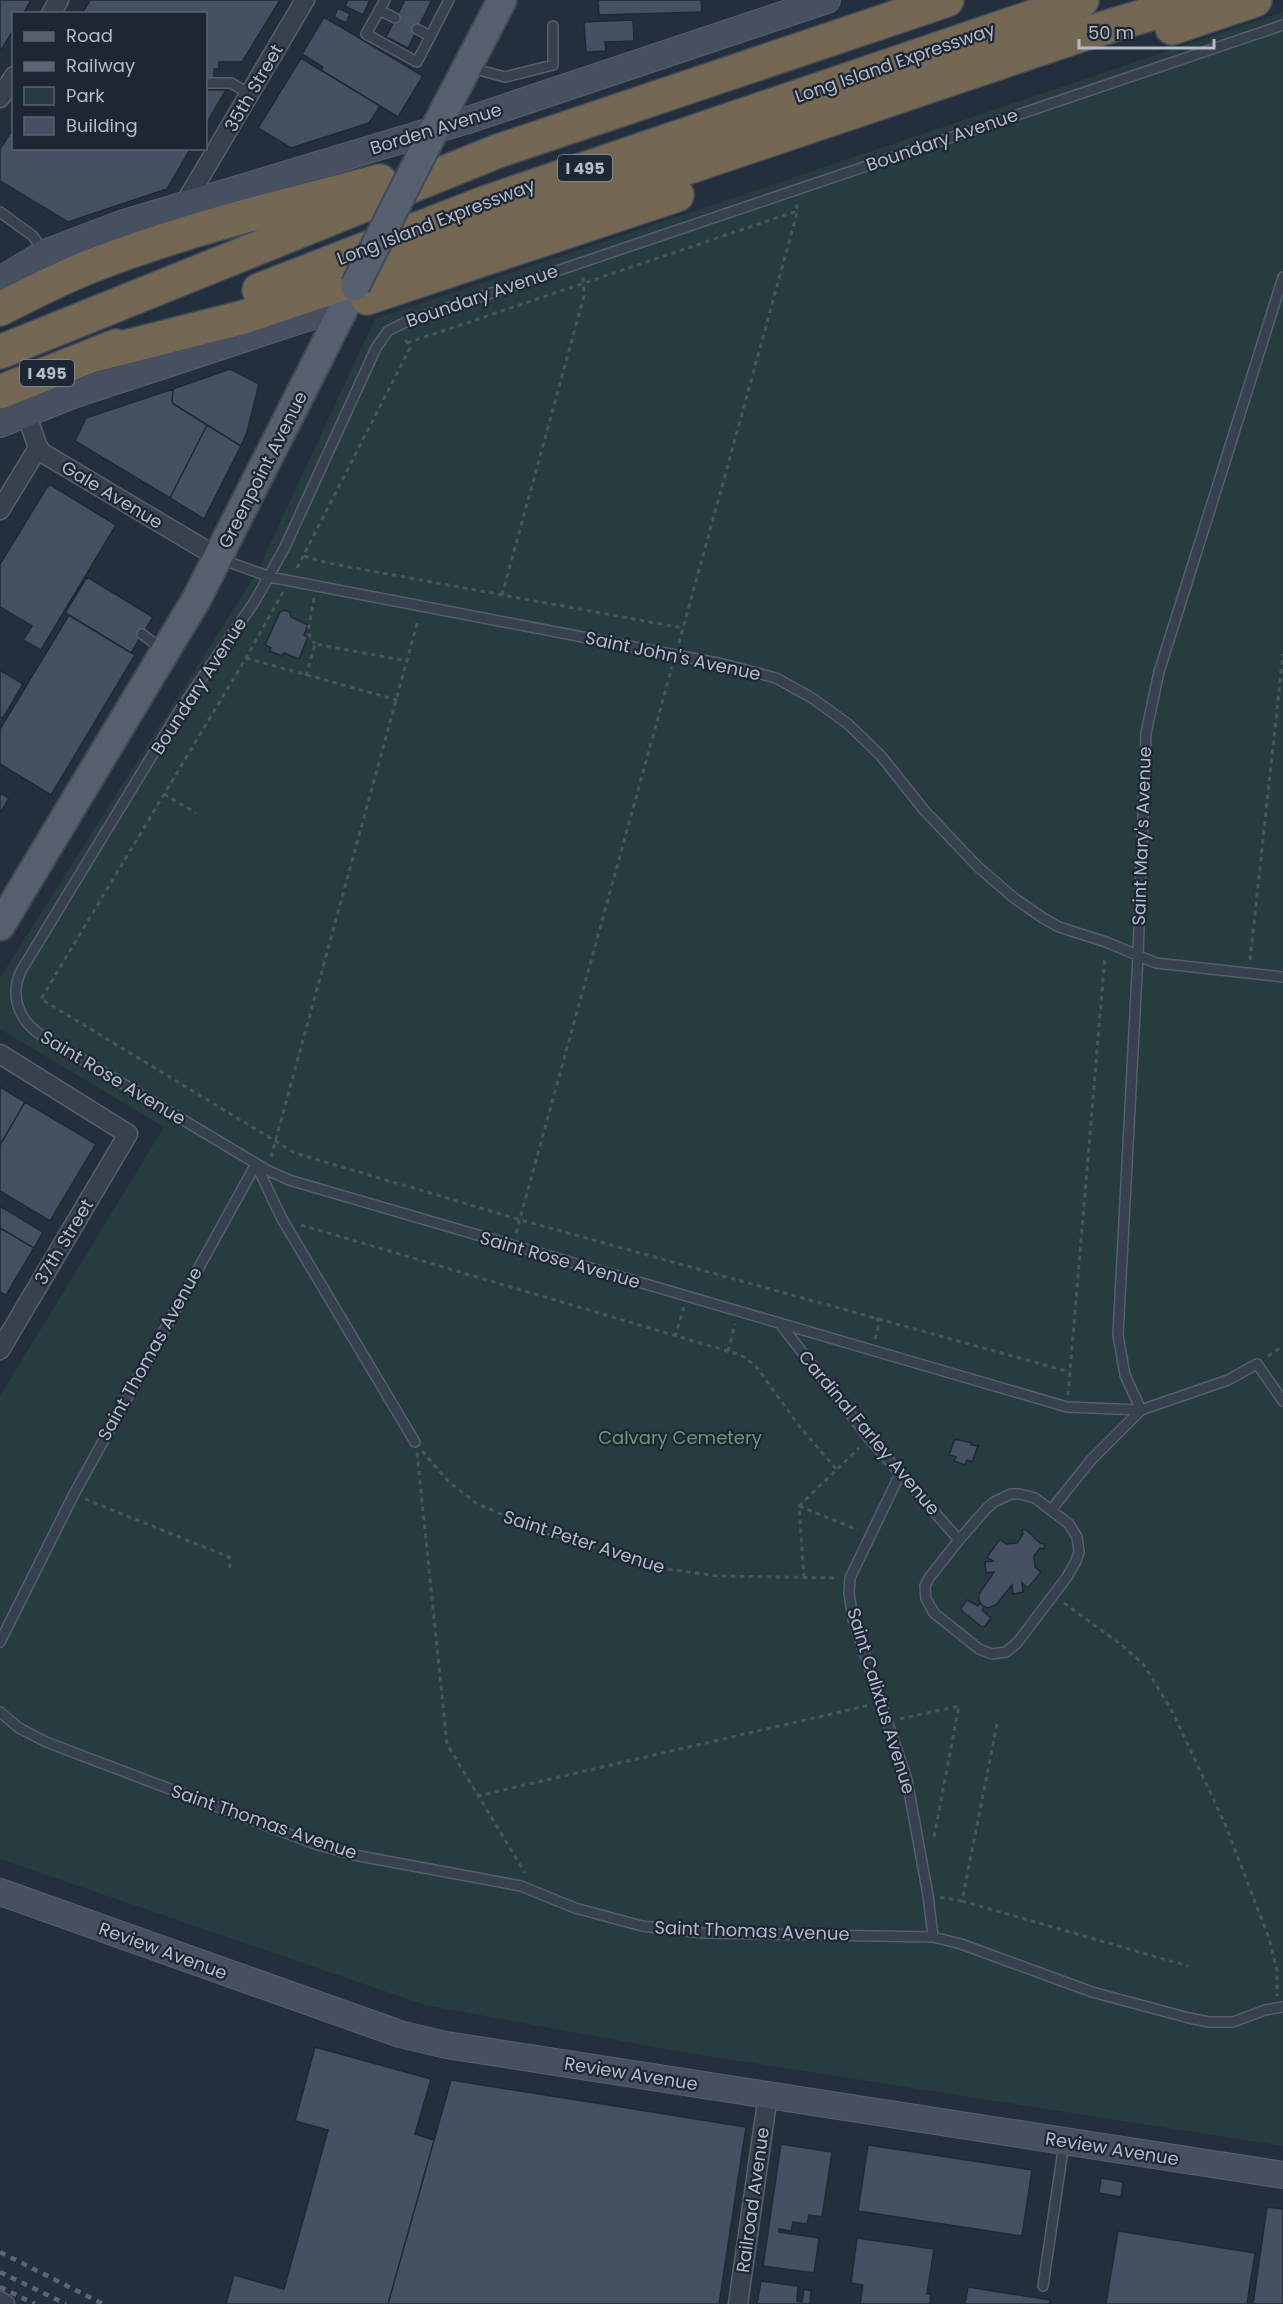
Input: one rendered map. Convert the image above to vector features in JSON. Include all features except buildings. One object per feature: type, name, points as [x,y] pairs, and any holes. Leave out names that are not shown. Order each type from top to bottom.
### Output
[{"type":"highway","name":"I 495","points":[[0,352],[498,151],[947,0]]},
{"type":"highway","name":"Long Island Expressway","points":[[0,392],[487,202],[1082,0]]},
{"type":"highway","points":[[94,355],[244,317],[1073,38],[1196,0]]},
{"type":"highway","points":[[350,295],[1255,0]]},
{"type":"highway","points":[[0,309],[88,267],[121,255],[283,206],[498,151]]},
{"type":"main road","name":"Greenpoint Avenue","points":[[0,926],[219,558],[350,295],[502,0]]},
{"type":"main road","name":"Borden Avenue","points":[[0,280],[45,253],[121,224],[431,139],[826,0]]},
{"type":"main road","points":[[0,424],[350,295]]},
{"type":"main road","name":"Review Avenue","points":[[0,1892],[414,2038],[768,2096],[1283,2175]]},
{"type":"street","name":"35th Street","points":[[183,206],[305,0]]},
{"type":"street","points":[[0,98],[12,79]]},
{"type":"street","name":"Borden Avenue","points":[[0,266],[45,253]]},
{"type":"street","points":[[0,510],[38,448],[26,414]]},
{"type":"street","name":"Gale Avenue","points":[[38,448],[58,463],[219,558]]},
{"type":"street","name":"37th Street","points":[[0,1054],[128,1134],[0,1350]]},
{"type":"street","name":"Railroad Avenue","points":[[738,2304],[768,2096]]},
{"type":"street","points":[[0,2301],[5,2304]]},
{"type":"lane","points":[[385,0],[366,34],[417,62],[448,0]]},
{"type":"lane","points":[[379,10],[395,18]]},
{"type":"lane","name":"Boundary Avenue","points":[[20,1011],[16,992],[21,971],[178,714],[270,576],[376,348],[388,331],[398,325],[1283,25]]},
{"type":"lane","points":[[468,68],[505,77],[553,64],[553,26]]},
{"type":"lane","points":[[417,29],[430,36]]},
{"type":"lane","points":[[207,83],[231,83],[250,94]]},
{"type":"lane","points":[[0,212],[33,236],[45,253]]},
{"type":"lane","name":"Saint Mary's Avenue","points":[[1141,1410],[1125,1375],[1118,1335],[1149,711],[1283,277]]},
{"type":"lane","name":"Saint John's Avenue","points":[[219,558],[270,576],[316,586],[676,654],[776,678],[812,698],[848,724],[866,741],[957,846],[1028,909],[1059,927],[1106,942],[1166,966],[1283,976]]},
{"type":"lane","points":[[142,634],[165,651]]},
{"type":"lane","name":"Saint Rose Avenue","points":[[20,1011],[27,1023],[38,1034],[256,1164],[303,1186],[1067,1407],[1141,1410]]},
{"type":"lane","points":[[256,1164],[282,1219],[416,1442]]},
{"type":"lane","name":"Saint Thomas Avenue","points":[[0,1642],[74,1494],[256,1164]]},
{"type":"lane","name":"Cardinal Farley Avenue","points":[[781,1325],[869,1438],[959,1539]]},
{"type":"lane","points":[[1051,1510],[1091,1460],[1141,1410],[1228,1380],[1257,1364],[1283,1401]]},
{"type":"lane","points":[[850,1578],[900,1474]]},
{"type":"lane","points":[[1011,1494],[1027,1495],[1051,1510],[1068,1524],[1079,1544],[1076,1561],[1053,1595],[1011,1649],[1000,1654],[992,1654],[979,1649],[940,1619],[926,1599],[925,1586],[929,1578],[959,1539],[994,1502],[1011,1494]]},
{"type":"lane","name":"Saint Calixtus Avenue","points":[[850,1578],[849,1593],[853,1618],[907,1780],[928,1895],[933,1936]]},
{"type":"lane","name":"Saint Thomas Avenue","points":[[0,1712],[19,1728],[56,1746],[315,1844],[354,1855],[521,1886],[559,1902],[619,1921],[682,1931],[933,1936],[1092,1992],[1209,2022],[1233,2022],[1279,2007]]},
{"type":"lane","points":[[1044,2286],[1064,2142]]},
{"type":"path","points":[[521,1220],[797,211],[795,190]]},
{"type":"path","points":[[407,343],[585,285],[797,211]]},
{"type":"path","points":[[502,595],[584,296],[585,285],[579,264]]},
{"type":"path","points":[[398,325],[410,348],[304,556],[246,658],[41,999],[275,1143],[295,1153],[521,1220],[1070,1372]]},
{"type":"path","points":[[304,556],[328,563],[683,628]]},
{"type":"path","points":[[316,586],[308,633],[315,644],[407,661]]},
{"type":"path","points":[[267,1170],[422,607]]},
{"type":"path","points":[[306,676],[315,644]]},
{"type":"path","points":[[1248,974],[1283,654]]},
{"type":"path","points":[[246,658],[397,700]]},
{"type":"path","points":[[164,794],[196,813]]},
{"type":"path","points":[[1067,1407],[1106,942]]},
{"type":"path","points":[[282,1219],[741,1355],[755,1365],[800,1427],[837,1470]]},
{"type":"path","points":[[675,1337],[687,1298]]},
{"type":"path","points":[[728,1351],[738,1313]]},
{"type":"path","points":[[872,1352],[879,1324],[877,1318]]},
{"type":"path","points":[[1257,1364],[1283,1346]]},
{"type":"path","points":[[799,1506],[869,1438]]},
{"type":"path","points":[[416,1442],[447,1744],[538,1892]]},
{"type":"path","name":"Saint Peter Avenue","points":[[416,1442],[436,1470],[462,1494],[495,1513],[541,1532],[668,1569],[718,1576],[850,1578]]},
{"type":"path","points":[[74,1494],[229,1557],[231,1568]]},
{"type":"path","points":[[799,1506],[804,1578]]},
{"type":"path","points":[[799,1506],[872,1536]]},
{"type":"path","points":[[1053,1595],[1123,1646],[1144,1665],[1173,1713],[1225,1824],[1269,1938],[1278,1980],[1279,2007]]},
{"type":"path","points":[[477,1796],[881,1702]]},
{"type":"path","points":[[888,1722],[959,1706],[934,1837],[917,1833]]},
{"type":"path","points":[[962,1901],[997,1724]]},
{"type":"path","points":[[928,1895],[962,1901],[1188,1966]]},
{"type":"green space","name":"Calvary Cemetery","points":[[1283,12],[1283,2146],[682,2052],[425,2005],[0,1859],[0,1396],[164,1127],[0,1029],[0,978],[257,572],[375,319]]},
{"type":"railway","points":[[0,2252],[103,2304]]},
{"type":"railway","points":[[0,2272],[66,2304]]},
{"type":"railway","points":[[0,2287],[35,2304]]}]
